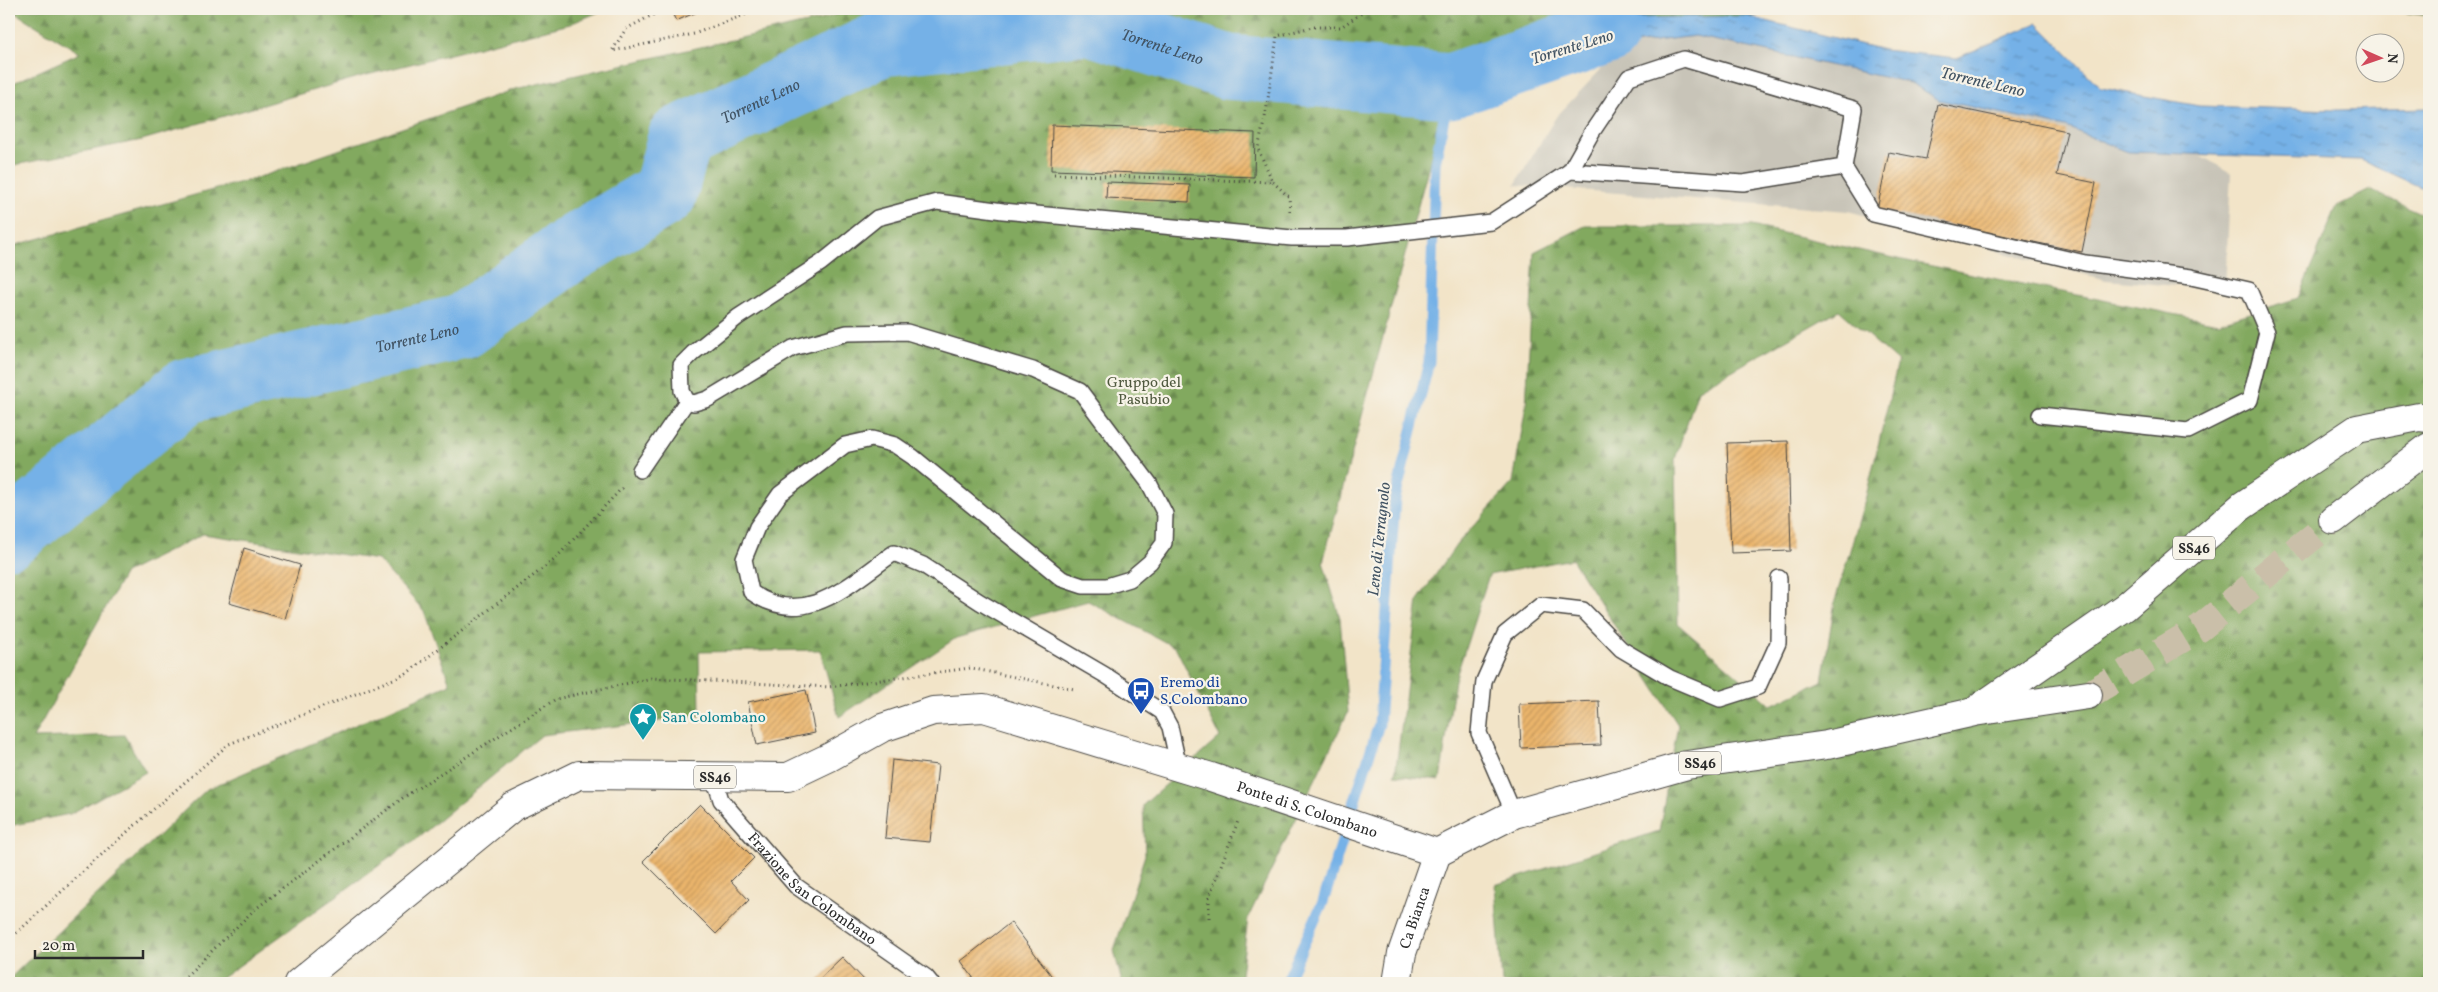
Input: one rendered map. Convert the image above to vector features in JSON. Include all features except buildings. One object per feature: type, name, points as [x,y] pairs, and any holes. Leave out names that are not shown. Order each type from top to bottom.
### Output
[{"type":"main road","name":"SS46","points":[[1437,853],[1514,814],[1687,765],[1827,745],[1974,712],[2125,607],[2242,506],[2357,429],[2419,417],[2429,418]]},
{"type":"main road","points":[[2333,520],[2429,448]]},
{"type":"main road","points":[[1974,712],[2088,694]]},
{"type":"main road","name":"SS46","points":[[298,983],[513,807],[579,775],[788,777],[830,758],[882,728],[933,711],[984,708],[1179,768]]},
{"type":"main road","name":"Ponte di S. Colombano","points":[[1179,768],[1437,853]]},
{"type":"main road","name":"Ca Bianca","points":[[1397,983],[1402,953],[1437,853]]},
{"type":"lane","points":[[1179,768],[1170,727],[1162,712],[1105,675],[980,602],[923,565],[894,553],[827,598],[804,607],[784,607],[765,602],[751,592],[744,559],[757,527],[780,494],[845,446],[872,439],[895,445],[913,457],[1062,580],[1083,586],[1107,586],[1130,579],[1150,562],[1164,543],[1165,514],[1149,483],[1080,391],[1032,370],[907,332],[848,333],[793,348],[708,399],[694,403],[687,401],[682,391],[681,365],[738,317],[838,250],[877,218],[937,202],[1012,212],[1292,238],[1347,238],[1491,222],[1570,171],[1592,132],[1629,77],[1684,59],[1854,109],[1844,167],[1873,214],[2085,263],[2191,277],[2249,290],[2267,332],[2250,400],[2188,431],[2040,415]]},
{"type":"lane","points":[[1570,171],[1743,184],[1844,167]]},
{"type":"lane","points":[[640,470],[687,401]]},
{"type":"lane","points":[[1514,814],[1479,733],[1484,681],[1506,634],[1540,604],[1583,610],[1621,649],[1670,678],[1720,699],[1758,687],[1778,643],[1779,578]]},
{"type":"lane","name":"Frazione San Colombano","points":[[714,777],[721,800],[796,886],[836,916],[888,948],[931,983]]},
{"type":"path","points":[[658,12],[626,29],[612,51],[694,34],[760,9]]},
{"type":"path","points":[[1292,238],[1290,197],[1273,182],[1258,149],[1266,113],[1277,36],[1312,26],[1341,27],[1362,13],[1359,9]]},
{"type":"path","points":[[1054,174],[1273,182]]},
{"type":"path","points":[[9,940],[111,846],[229,744],[406,674],[555,559],[640,470]]},
{"type":"path","points":[[1209,918],[1210,897],[1233,831],[1242,815]]},
{"type":"shaded area","points":[[1695,36],[1911,83],[1939,100],[2066,127],[2128,152],[2198,154],[2231,173],[2225,290],[2106,280],[1848,211],[1515,185],[1556,117],[1624,45]]},
{"type":"green space","points":[[9,9],[606,9],[570,24],[359,77],[142,140],[9,166],[9,85],[80,53]]},
{"type":"green space","name":"Gruppo del Pasubio","points":[[853,9],[1784,9],[1450,86],[1323,562],[1340,618],[1348,712],[1248,918],[1240,983],[1122,983],[1114,950],[1145,855],[1143,805],[1220,737],[1176,648],[1088,601],[956,638],[839,717],[820,650],[699,652],[700,716],[542,735],[419,837],[215,983],[9,983],[9,979],[207,789],[450,684],[424,611],[378,560],[203,534],[125,573],[33,738],[124,735],[146,772],[70,814],[9,826],[9,247],[266,175],[515,89],[820,20]]},
{"type":"green space","points":[[2379,9],[2429,9],[2429,16]]},
{"type":"green space","points":[[2370,190],[2429,217],[2429,983],[1502,983],[1495,885],[1659,831],[1678,725],[1572,559],[1489,575],[1455,680],[1440,780],[1395,775],[1418,600],[1457,544],[1513,482],[1526,406],[1534,252],[1585,226],[1752,226],[1912,262],[2218,323],[2298,298],[2337,206]],"holes":[[[1839,310],[1898,362],[1866,496],[1835,601],[1822,681],[1771,705],[1678,624],[1675,459],[1698,390]]]},
{"type":"water","points":[[1746,16],[1884,50],[1957,58],[2037,23],[2101,88],[2199,106],[2338,110],[2429,108],[2429,191],[2361,160],[2128,152],[2066,127],[1939,100],[1911,83],[1695,36],[1624,45],[1526,82],[1517,30],[1627,18]]},
{"type":"waterway","name":"Torrente Leno","points":[[9,536],[186,391],[462,327],[568,251],[665,193],[680,138],[881,44],[1088,22],[1228,67],[1450,86],[1607,32]]},
{"type":"waterway","name":"Leno di Terragnolo","points":[[1286,983],[1323,902],[1379,724],[1395,499],[1429,362],[1435,164],[1450,86]]},
{"type":"tunnel","points":[[2088,695],[2200,628],[2333,520]]},
{"type":"place","name":"Eremo di S.Colombano","points":[[1141,715]]},
{"type":"place","name":"San Colombano","points":[[643,741]]}]
